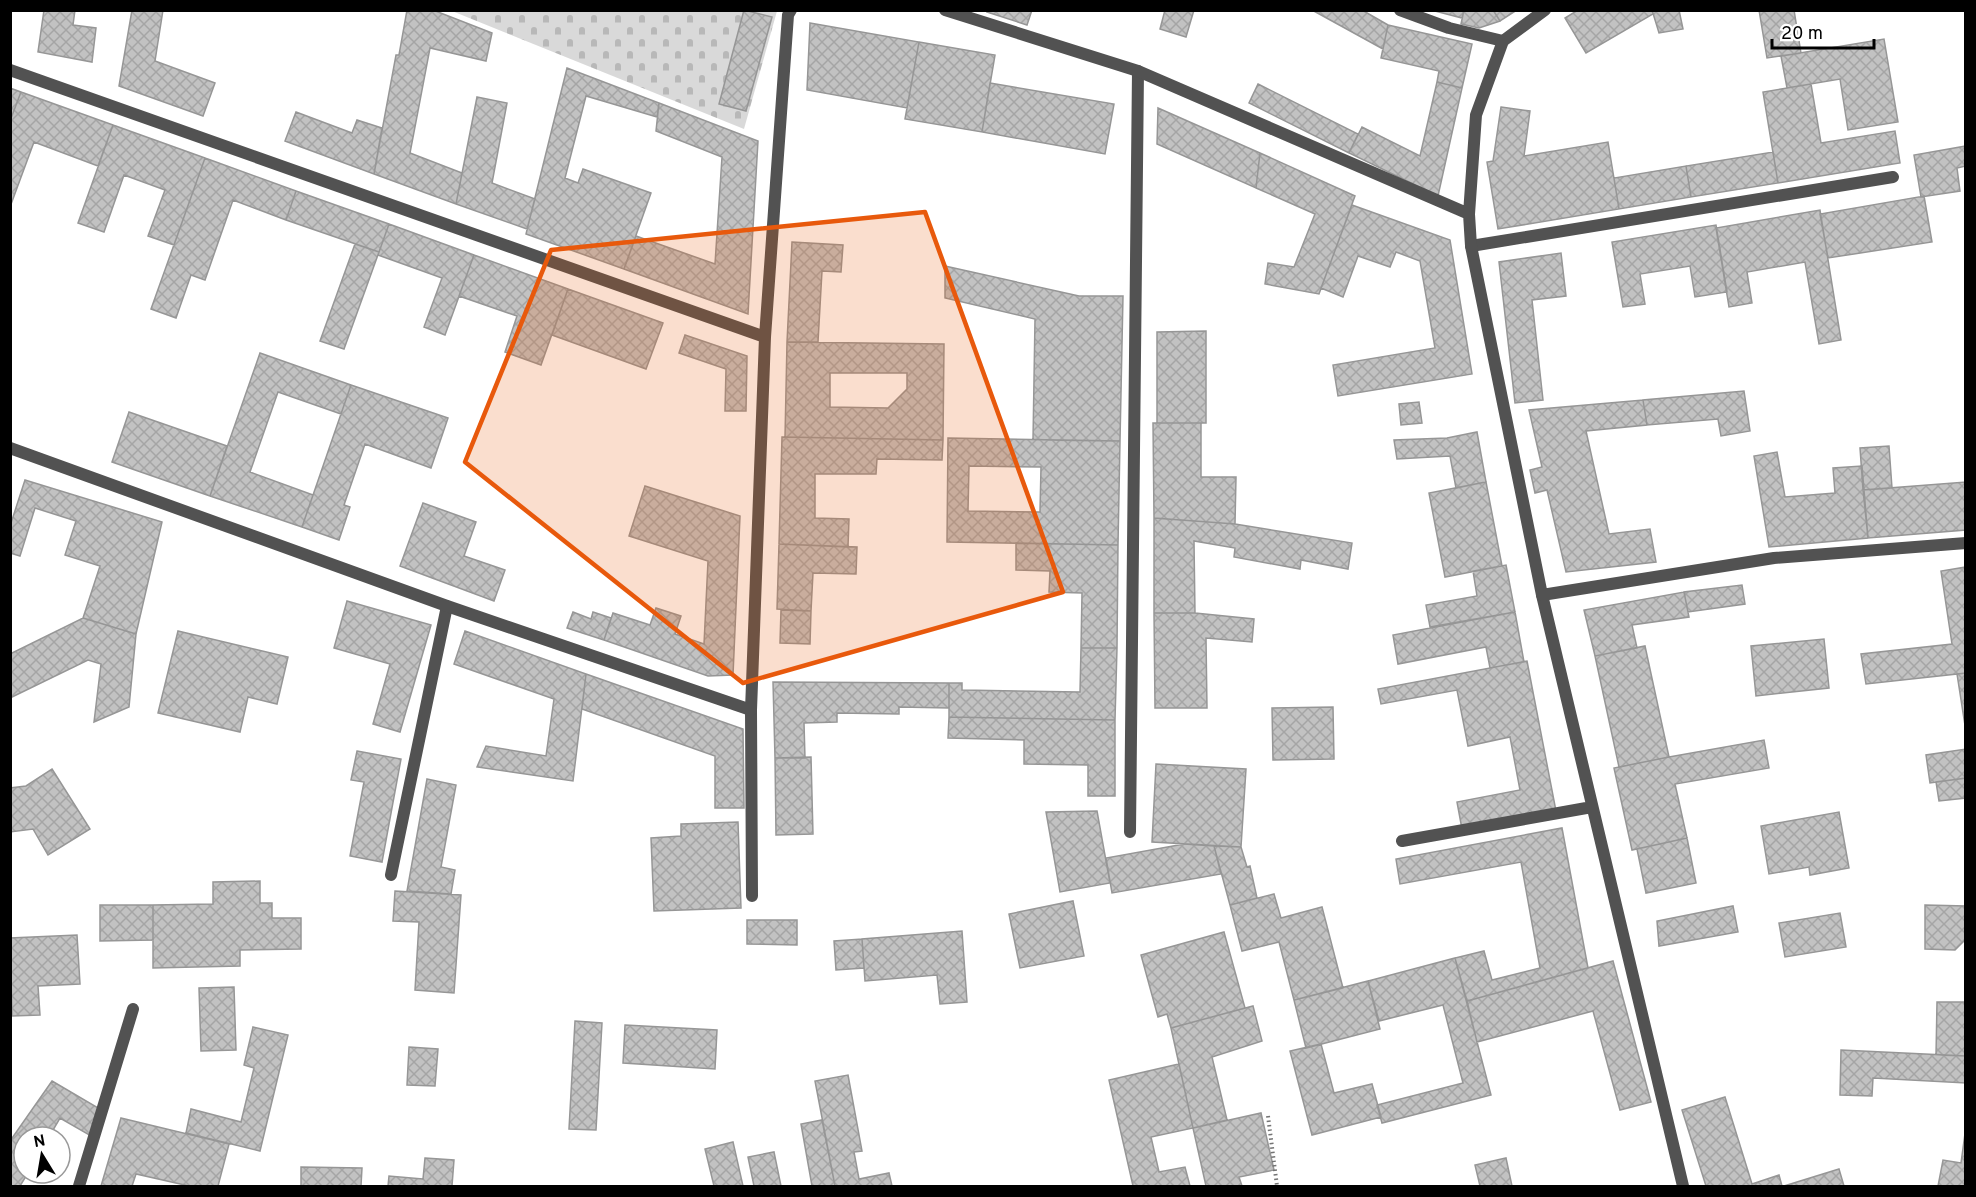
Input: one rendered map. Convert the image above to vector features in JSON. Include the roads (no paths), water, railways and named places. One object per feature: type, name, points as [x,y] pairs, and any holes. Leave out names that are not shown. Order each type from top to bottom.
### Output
[{"type":"street","points":[[752,896],[751,711],[765,337],[788,15],[791,10]]},
{"type":"street","points":[[945,10],[1138,71],[1469,214]]},
{"type":"street","points":[[1400,10],[1449,28],[1503,41]]},
{"type":"street","points":[[1545,10],[1503,41],[1476,115],[1469,214],[1471,246],[1542,595],[1683,1186]]},
{"type":"street","points":[[10,70],[765,337]]},
{"type":"street","points":[[1130,832],[1138,71]]},
{"type":"street","points":[[1471,246],[1893,177]]},
{"type":"street","points":[[10,448],[447,606],[751,711]]},
{"type":"street","points":[[1542,595],[1774,558],[1965,543]]},
{"type":"street","points":[[391,875],[447,606]]},
{"type":"street","points":[[1402,841],[1592,807]]},
{"type":"street","points":[[79,1186],[133,1009]]}]
